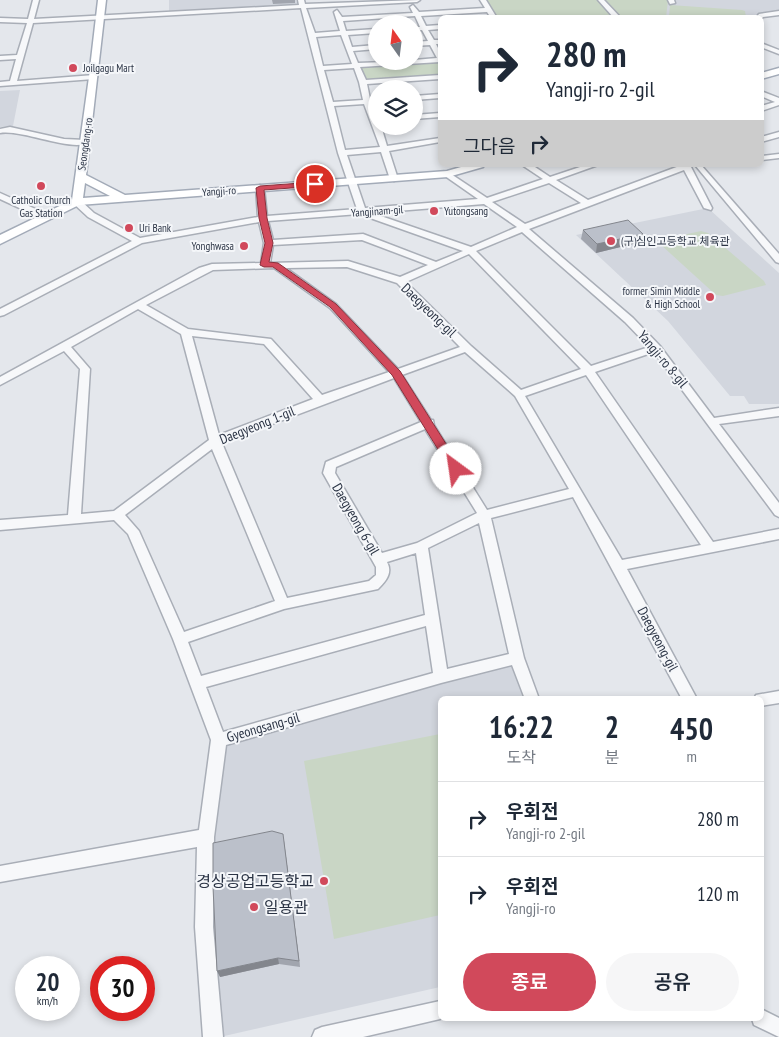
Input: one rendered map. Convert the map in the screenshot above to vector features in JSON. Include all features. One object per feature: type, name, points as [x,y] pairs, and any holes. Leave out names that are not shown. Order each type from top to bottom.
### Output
[{"type":"main road","name":"Seongdang-ro","points":[[77,202],[94,77],[98,17],[102,0]]},
{"type":"main road","points":[[764,75],[779,71]]},
{"type":"main road","name":"Yangji-ro","points":[[77,202],[394,179],[448,174],[472,167]]},
{"type":"main road","points":[[80,176],[124,198]]},
{"type":"main road","points":[[0,240],[48,218],[77,202]]},
{"type":"street","points":[[13,83],[36,0]]},
{"type":"street","points":[[266,0],[268,8]]},
{"type":"street","points":[[409,0],[438,55]]},
{"type":"street","points":[[0,20],[30,22],[166,10],[268,8],[301,3],[417,0]]},
{"type":"street","points":[[483,0],[492,15]]},
{"type":"street","points":[[601,0],[615,15]]},
{"type":"street","points":[[328,104],[367,102],[364,82],[343,33],[334,2]]},
{"type":"street","points":[[301,3],[312,35],[342,153],[362,212],[470,250],[588,370],[710,548]]},
{"type":"street","points":[[339,19],[488,10]]},
{"type":"street","points":[[762,15],[779,13]]},
{"type":"street","points":[[424,28],[438,27]]},
{"type":"street","points":[[312,35],[368,31]]},
{"type":"street","points":[[423,43],[438,42]]},
{"type":"street","points":[[764,46],[779,52]]},
{"type":"street","points":[[349,49],[368,48]]},
{"type":"street","points":[[0,58],[19,57]]},
{"type":"street","points":[[319,68],[438,59]]},
{"type":"street","points":[[0,84],[94,77]]},
{"type":"street","points":[[364,82],[438,77]]},
{"type":"street","points":[[764,94],[779,102]]},
{"type":"street","points":[[423,97],[438,96]]},
{"type":"street","points":[[764,108],[779,102]]},
{"type":"street","points":[[423,116],[438,115]]},
{"type":"street","points":[[0,130],[10,129],[64,142],[85,142]]},
{"type":"street","points":[[764,139],[779,134]]},
{"type":"street","points":[[380,135],[394,179]]},
{"type":"street","points":[[342,153],[385,149],[438,140]]},
{"type":"street","points":[[764,158],[779,156]]},
{"type":"street","points":[[529,167],[588,204]]},
{"type":"street","name":"Yangjinam-gil","points":[[0,314],[139,241],[263,218],[362,212],[486,201],[588,167]]},
{"type":"street","points":[[400,281],[524,228],[680,167]]},
{"type":"street","points":[[684,167],[708,208]]},
{"type":"street","points":[[699,167],[779,260]]},
{"type":"street","name":"Yangji-ro 8-gil","points":[[448,174],[524,228],[629,320],[656,348],[779,512]]},
{"type":"street","points":[[260,188],[263,218],[269,243],[270,265],[333,306],[396,373],[429,423],[484,515],[518,658],[531,696]]},
{"type":"street","points":[[0,196],[48,218]]},
{"type":"street","points":[[77,202],[91,215],[139,241]]},
{"type":"street","points":[[269,243],[363,237],[436,265]]},
{"type":"street","name":"Daegyeong-gil","points":[[0,382],[202,270],[226,265],[348,264],[376,271],[400,281],[467,348],[519,394],[618,566],[688,696]]},
{"type":"street","points":[[138,305],[186,332],[267,341],[320,400]]},
{"type":"street","points":[[186,332],[216,441],[284,604]]},
{"type":"street","points":[[64,346],[85,368],[74,518]]},
{"type":"street","name":"Daegyeong 1-gil","points":[[118,515],[216,441],[320,400],[467,348]]},
{"type":"street","points":[[519,394],[656,348]]},
{"type":"street","points":[[712,422],[779,412]]},
{"type":"street","name":"Daegyeong 6-gil","points":[[180,639],[284,604],[374,585],[382,577],[383,566],[329,473],[330,465],[429,423]]},
{"type":"street","points":[[379,559],[421,546],[484,515],[576,492]]},
{"type":"street","points":[[0,525],[118,515]]},
{"type":"street","name":"Gyeongsang-gil","points":[[118,515],[133,532],[180,639],[219,740],[441,677],[518,658]]},
{"type":"street","points":[[618,566],[779,534]]},
{"type":"street","points":[[421,546],[441,677]]},
{"type":"street","points":[[198,684],[432,619]]},
{"type":"street","points":[[764,700],[779,697]]},
{"type":"street","points":[[213,1037],[204,927],[206,837],[219,740]]},
{"type":"street","points":[[0,874],[206,837]]},
{"type":"street","points":[[322,1037],[379,1030],[438,1011]]},
{"type":"street","points":[[764,1020],[779,1028]]},
{"type":"shaded area","points":[[169,0],[296,0],[298,5],[169,11]]},
{"type":"shaded area","points":[[485,0],[779,0],[779,12],[757,15],[494,15]]},
{"type":"shaded area","points":[[20,90],[13,126],[0,127],[0,91]]},
{"type":"shaded area","name":"former Simin Middle & High School","points":[[708,208],[779,273],[779,404],[749,404],[744,396],[730,396],[668,321],[576,235]]},
{"type":"shaded area","name":"경상공업고등학교","points":[[509,665],[516,670],[523,696],[438,696],[438,987],[220,1037],[208,923],[210,838],[225,744]]},
{"type":"green space","points":[[483,0],[668,0],[666,15],[493,15]]},
{"type":"green space","points":[[670,5],[742,10],[745,11],[746,15],[669,15]]},
{"type":"green space","points":[[438,60],[438,77],[368,80],[368,82],[363,82],[356,66],[368,65],[368,70],[423,70],[423,61]]},
{"type":"green space","points":[[701,231],[708,233],[764,281],[766,285],[723,296],[716,295],[660,244],[660,240]]},
{"type":"green space","points":[[438,734],[438,915],[334,939],[304,761]]},
{"type":"building","points":[[628,220],[643,234],[597,244],[583,230]]},
{"type":"building","name":"일용관","points":[[272,831],[283,834],[299,961],[278,958],[217,971],[213,843]]},
{"type":"place","name":"Joilgagu Mart","points":[[73,68]]},
{"type":"place","name":"Catholic Church Gas Station","points":[[41,186]]},
{"type":"place","name":"Yutongsang","points":[[434,211]]},
{"type":"place","name":"Uri Bank","points":[[129,228]]},
{"type":"place","name":"(구)심인고등학교 체육관","points":[[611,241]]},
{"type":"place","name":"Yonghwasa","points":[[244,246]]},
{"type":"place","name":"former Simin Middle & High School","points":[[710,297]]},
{"type":"place","name":"경상공업고등학교","points":[[324,881]]},
{"type":"place","name":"일용관","points":[[254,907]]},
{"type":"route","points":[[315,184],[260,188],[263,218],[269,243],[264,265],[275,265],[333,306],[396,373],[456,469]]}]
